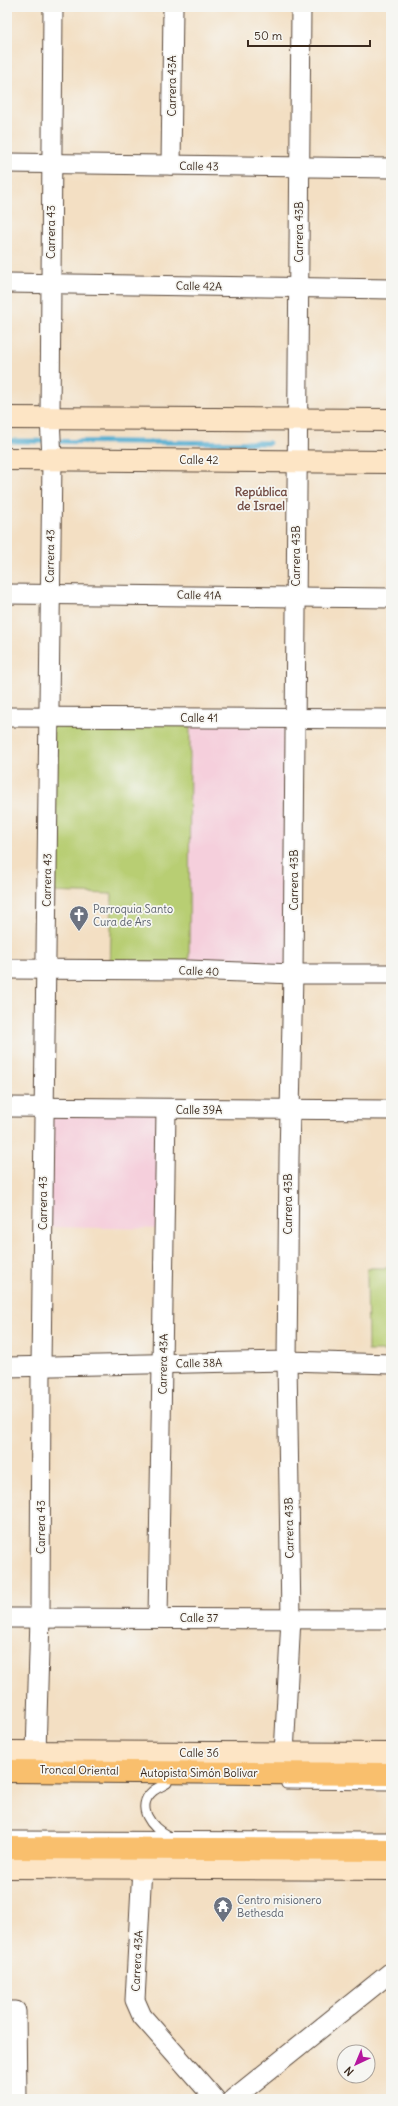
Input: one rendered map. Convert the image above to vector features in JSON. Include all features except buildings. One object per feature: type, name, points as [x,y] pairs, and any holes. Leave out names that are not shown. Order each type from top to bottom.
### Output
[{"type":"highway","name":"Autopista Simón Bolívar","points":[[7,1771],[391,1774]]},
{"type":"highway","points":[[7,1848],[391,1850]]},
{"type":"street","name":"Carrera 43","points":[[36,1752],[40,1618],[41,1367],[47,970],[49,593],[52,456],[50,422],[53,7]]},
{"type":"street","name":"Carrera 43A","points":[[171,165],[173,7]]},
{"type":"street","name":"Carrera 43B","points":[[284,1754],[291,1618],[287,1361],[289,1111],[293,974],[301,7]]},
{"type":"street","name":"Calle 43","points":[[7,163],[391,168]]},
{"type":"street","name":"Calle 42A","points":[[7,283],[391,289]]},
{"type":"street","points":[[7,418],[50,422],[391,420]]},
{"type":"street","name":"Calle 42","points":[[7,459],[52,456],[391,462]]},
{"type":"street","name":"Calle 41A","points":[[7,594],[49,593],[391,598]]},
{"type":"street","name":"Calle 41","points":[[7,717],[391,719]]},
{"type":"street","name":"Calle 40","points":[[7,969],[189,970],[293,974],[391,974]]},
{"type":"street","name":"Calle 39A","points":[[7,1107],[289,1111],[391,1110]]},
{"type":"street","name":"Carrera 43A","points":[[158,1618],[166,1110]]},
{"type":"street","name":"Calle 38A","points":[[7,1367],[287,1361],[391,1364]]},
{"type":"street","name":"Calle 37","points":[[7,1618],[391,1619]]},
{"type":"street","name":"Calle 36","points":[[7,1752],[391,1754]]},
{"type":"street","points":[[7,1867],[391,1869]]},
{"type":"street","name":"Carrera 43A","points":[[142,1867],[135,2000],[142,2016],[215,2099]]},
{"type":"street","points":[[233,2099],[391,1972]]},
{"type":"street","points":[[11,2011],[17,2099]]},
{"type":"lane","points":[[151,1783],[171,1783],[152,1791],[147,1799],[145,1807],[146,1816],[151,1825],[168,1836]]},
{"type":"lane","points":[[277,1784],[391,1785]]},
{"type":"lane","points":[[7,1836],[391,1837]]},
{"type":"shaded area","points":[[190,718],[295,718],[293,974],[189,970]]},
{"type":"shaded area","points":[[44,1108],[166,1110],[165,1229],[43,1227]]},
{"type":"green space","points":[[49,717],[190,718],[189,970],[110,969],[112,894],[47,892]]},
{"type":"green space","points":[[367,1268],[391,1268],[391,1351],[368,1351]]},
{"type":"waterway","points":[[7,441],[269,443]]},
{"type":"place","name":"Parroquia Santo Cura de Ars","points":[[79,932]]},
{"type":"place","name":"Centro misionero Bethesda","points":[[223,1923]]},
{"type":"district","name":"República de Israel","points":[[261,499]]}]
